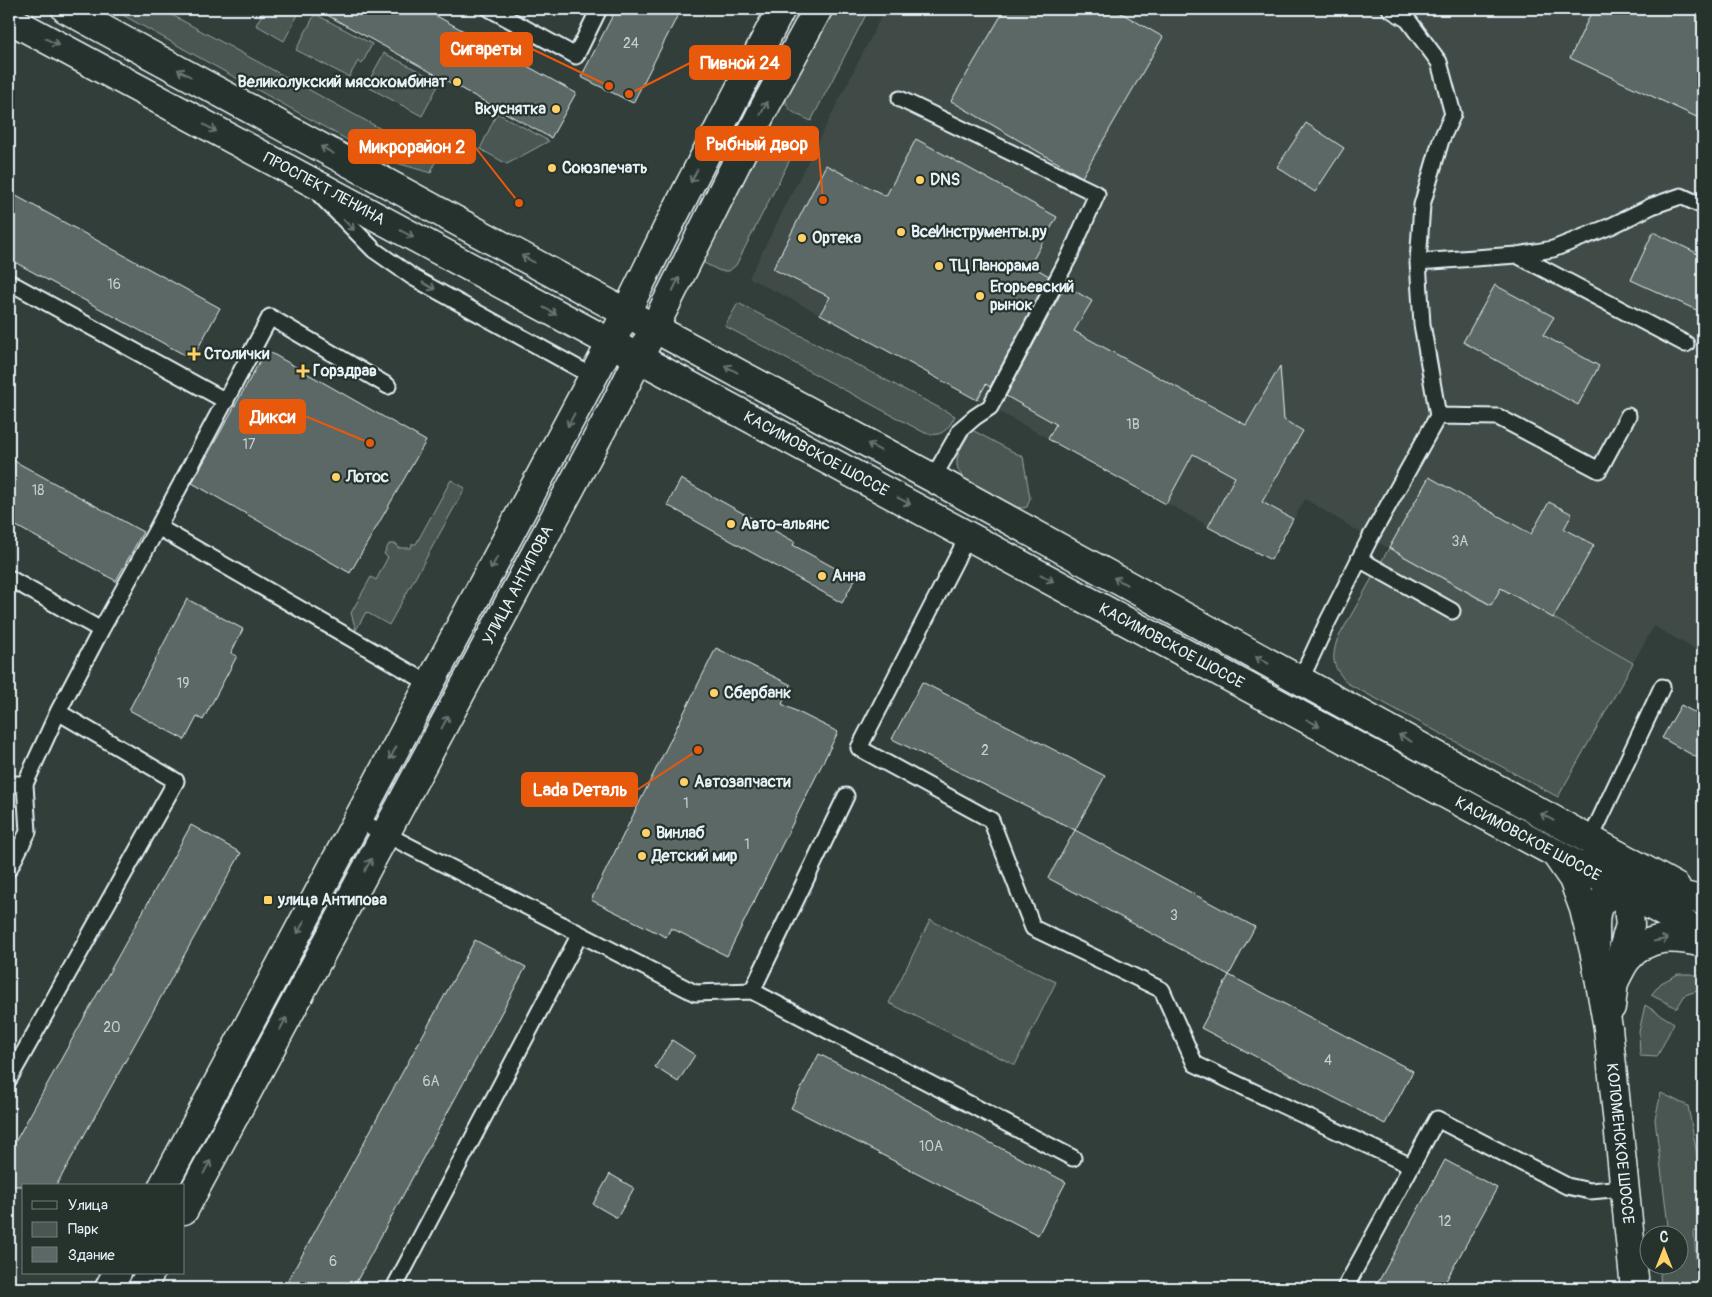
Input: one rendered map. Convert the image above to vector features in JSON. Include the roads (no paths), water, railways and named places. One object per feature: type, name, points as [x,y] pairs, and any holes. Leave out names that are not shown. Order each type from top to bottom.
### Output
[{"type":"main road","points":[[66,9],[654,328]]},
{"type":"main road","name":"УЛИЦА АНТИПОВА","points":[[164,1184],[594,377],[668,227],[781,9]]},
{"type":"main road","name":"УЛИЦА АНТИПОВА","points":[[185,1208],[640,358],[761,114],[818,9]]},
{"type":"main road","name":"ПРОСПЕКТ ЛЕНИНА","points":[[9,19],[640,358]]},
{"type":"main road","name":"КАСИМОВСКОЕ ШОССЕ","points":[[654,328],[932,478],[1700,901]]},
{"type":"main road","name":"КАСИМОВСКОЕ ШОССЕ","points":[[640,358],[1703,934]]},
{"type":"main road","points":[[1287,709],[1300,681]]},
{"type":"main road","name":"КОЛОМЕНСКОЕ ШОССЕ","points":[[1590,840],[1608,858],[1628,906],[1630,925],[1614,981],[1608,1028]]},
{"type":"main road","name":"КОЛОМЕНСКОЕ ШОССЕ","points":[[1554,853],[1573,879],[1584,909],[1595,955],[1608,1028],[1635,1288]]},
{"type":"main road","points":[[1595,955],[1598,907],[1608,896],[1623,891],[1644,888],[1700,901]]},
{"type":"main road","points":[[1614,981],[1626,960],[1641,946],[1668,938],[1681,938],[1703,943]]},
{"type":"main road","points":[[109,1288],[116,1274]]},
{"type":"main road","points":[[142,1288],[149,1274]]},
{"type":"lane","points":[[490,9],[576,56],[599,9]]},
{"type":"lane","points":[[1300,681],[1359,560],[1438,416],[1422,324],[1418,262],[1422,205],[1441,140],[1453,114],[1439,62],[1408,20],[1390,9]]},
{"type":"lane","points":[[900,99],[1097,194],[1070,255],[990,407],[961,429],[932,478]]},
{"type":"lane","points":[[302,178],[374,250],[414,278],[594,377]]},
{"type":"lane","points":[[1418,262],[1517,255],[1553,249],[1611,226],[1652,206],[1681,196],[1703,206]]},
{"type":"lane","points":[[1517,255],[1686,344]]},
{"type":"lane","points":[[9,282],[226,401]]},
{"type":"lane","points":[[9,870],[28,832],[26,784],[58,712],[270,318],[388,386]]},
{"type":"lane","points":[[1438,416],[1498,417],[1599,470],[1628,416]]},
{"type":"lane","points":[[158,526],[430,684]]},
{"type":"lane","points":[[968,536],[860,748],[991,820],[1033,928],[1162,990],[1195,1064],[1411,1166]]},
{"type":"lane","points":[[1359,560],[1452,611]]},
{"type":"lane","points":[[9,578],[101,630]]},
{"type":"lane","points":[[1590,840],[1662,687]]},
{"type":"lane","points":[[9,1078],[176,782],[58,712]]},
{"type":"lane","points":[[9,784],[26,784]]},
{"type":"lane","points":[[752,991],[846,796]]},
{"type":"lane","points":[[358,820],[695,992],[752,991],[1073,1158]]},
{"type":"lane","points":[[394,1288],[580,934]]},
{"type":"lane","points":[[1345,1288],[1437,1119],[1567,1186],[1590,1191],[1624,1188]]},
{"type":"place","name":"Великолукский мясокомбинат","points":[[457,82]]},
{"type":"place","name":"Сигареты","points":[[609,86]]},
{"type":"place","name":"Пивной 24","points":[[629,94]]},
{"type":"place","name":"Вкуснятка","points":[[556,109]]},
{"type":"place","name":"Союзпечать","points":[[552,168]]},
{"type":"place","name":"DNS","points":[[920,180]]},
{"type":"place","name":"Рыбный двор","points":[[823,200]]},
{"type":"place","name":"Микрорайон 2","points":[[519,203]]},
{"type":"place","name":"ВсеИнструменты.ру","points":[[901,232]]},
{"type":"place","name":"Ортека","points":[[802,238]]},
{"type":"place","name":"ТЦ Панорама","points":[[939,266]]},
{"type":"place","name":"Егорьевский рынок","points":[[980,296]]},
{"type":"place","name":"Столички","points":[[194,354]]},
{"type":"place","name":"Горздрав","points":[[303,371]]},
{"type":"place","name":"Дикси","points":[[370,443]]},
{"type":"place","name":"Лотос","points":[[336,477]]},
{"type":"place","name":"Авто-альянс","points":[[731,524]]},
{"type":"place","name":"Анна","points":[[822,576]]},
{"type":"place","name":"Сбербанк","points":[[714,693]]},
{"type":"place","name":"Lada Dеталь","points":[[698,750]]},
{"type":"place","name":"Автозапчасти","points":[[684,782]]},
{"type":"place","name":"Винлаб","points":[[646,833]]},
{"type":"place","name":"Детский мир","points":[[642,856]]},
{"type":"place","name":"улица Антипова","points":[[268,900]]}]
